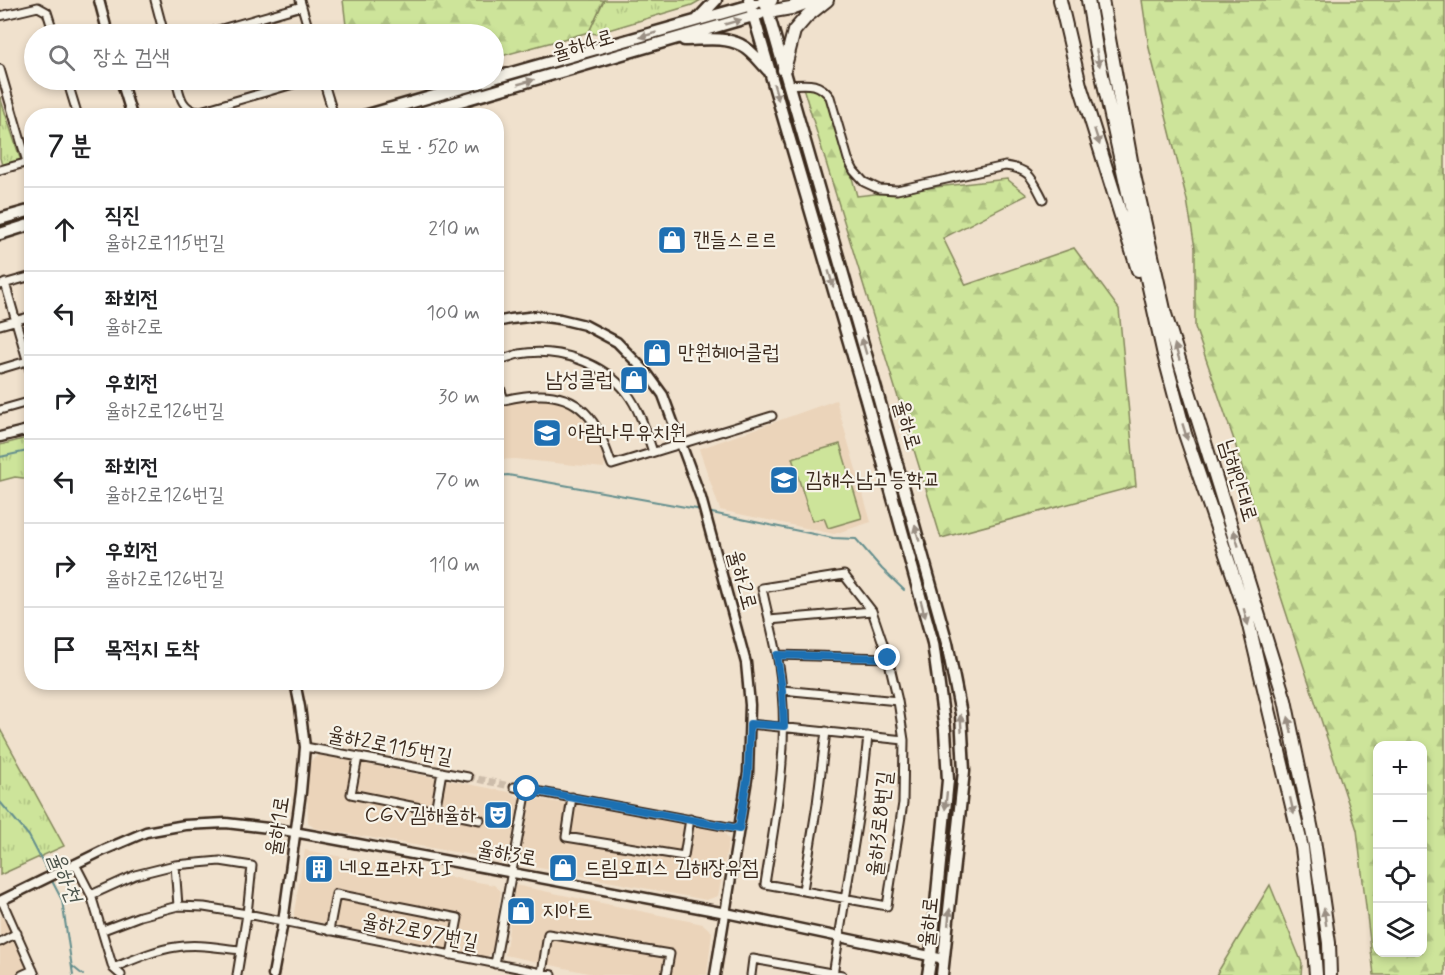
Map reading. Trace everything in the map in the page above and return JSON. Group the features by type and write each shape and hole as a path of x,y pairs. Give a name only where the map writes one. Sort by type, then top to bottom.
{"highway":[{"path":"767,3 791,8 813,0"},
{"path":"784,70 794,31 807,16 827,0"},
{"path":"1060,0 1080,85 1164,355"},
{"name":"남해안대로","path":"1088,0 1096,48 1164,355 1185,434 1246,614 1302,848 1316,975"},
{"name":"남해안대로","path":"1102,0 1132,166 1165,314 1285,699 1314,840 1329,943 1330,975"}],"main road":[{"path":"697,20 716,0"},
{"name":"율하4로","path":"504,76 697,20 767,3"},
{"name":"율하로","path":"767,3 784,70 941,620 961,714 964,771 942,975"},
{"name":"율하4로","path":"504,88 666,41 751,7"},
{"name":"율하로","path":"751,7 866,400 933,643 945,730 948,780 928,975"},
{"path":"666,41 710,39 729,41 742,45 770,72"},
{"name":"율하4로","path":"392,108 454,90"},
{"name":"율하4로","path":"436,108 498,90"},
{"path":"0,219 24,212"},
{"path":"0,234 24,227"}],"street":[{"path":"99,0 105,24"},
{"path":"155,0 161,24"},
{"path":"235,24 301,3 307,24"},
{"path":"0,16 38,7 47,12 51,24"},
{"path":"0,69 2,84 24,147"},
{"path":"789,85 813,84 824,89 831,97 848,159 854,171 864,182 879,189 897,190 1005,166 1017,167 1030,174 1043,199"},
{"path":"70,90 76,108"},
{"path":"125,90 130,108"},
{"path":"179,90 182,102 188,108"},
{"path":"211,108 273,90"},
{"path":"326,90 332,108"},
{"path":"0,170 24,163"},
{"path":"24,278 3,284 24,350"},
{"name":"율하2로","path":"504,320 537,316 560,320 585,326 616,342 647,373 663,395 701,498 746,663 750,724 748,773 715,975"},
{"path":"0,325 24,318"},
{"path":"504,359 520,354 542,353 568,356 593,365 610,376 627,393 639,413 653,452"},
{"path":"0,369 24,362"},
{"path":"504,400 528,395 550,395 572,402 592,421 612,465 772,416"},
{"path":"0,410 24,403"},
{"path":"0,437 24,431"},
{"path":"750,724 904,740 888,658 873,611 844,575 762,588 777,655 784,726"},
{"path":"769,620 873,611"},
{"path":"777,655 888,658"},
{"name":"율하1로","path":"273,975 302,792 305,747 297,690"},
{"path":"782,690 898,701"},
{"name":"율하3로8번길","path":"784,726 780,792 765,884 887,906 903,803 904,740"},
{"path":"803,891 826,731"},
{"name":"율하3로8번길","path":"833,974 861,800 868,736"},
{"name":"율하2로115번길","path":"305,747 468,777"},
{"path":"358,757 351,794 480,820"},
{"path":"435,811 442,772"},
{"path":"514,787 739,829"},
{"path":"495,964 527,789"},
{"path":"572,797 566,837 684,856 690,819"},
{"name":"율하3로","path":"1,901 146,832 185,825 226,823 296,832 726,913 944,959"},
{"path":"91,895 135,876 175,866 220,861 252,866 237,975"},
{"path":"71,866 91,895 113,968 121,975"},
{"path":"175,866 178,906"},
{"path":"329,931 336,894 458,918 451,955"},
{"path":"1,901 34,972 22,975"},
{"name":"율하2로97번길","path":"103,930 140,916 178,906 204,907 552,975"},
{"path":"0,942 17,933"},
{"path":"542,973 548,934 670,954 666,975"},
{"path":"113,968 175,946 197,945 241,951"},
{"path":"750,975 753,959 842,975"},
{"path":"791,975 792,966"}],"shaded area":[{"path":"529,398 558,400 573,409 582,417 599,444 605,463 604,468 504,460 504,404"},
{"name":"김해수남고등학교","path":"836,400 871,522 834,534 720,510 699,449"},
{"path":"319,755 509,792 520,798 508,861 314,828 308,822 307,791 309,763"},
{"path":"532,798 724,832 729,840 718,896 706,900 519,864 529,801"},
{"path":"305,850 494,885 501,891 493,952 486,957 294,918"},
{"path":"515,885 703,924 712,932 707,975 597,975 505,955"},
{"path":"0,916 8,926 32,975 0,975"}],"green space":[{"path":"343,0 604,0 589,32 504,55 504,24 346,24"},
{"path":"604,0 701,0 692,5 595,34 589,32"},
{"path":"1142,0 1445,0 1445,975 1374,975 1357,830 1268,557 1234,440 1195,327 1195,248 1187,200 1149,48"},
{"path":"802,84 813,84 830,97 857,196 1007,179 1027,195 943,238 966,285 1074,248 1119,309 1136,486 941,538"},
{"path":"0,97 22,164 3,169 0,158"},
{"path":"24,439 24,478 15,477 0,481 0,445"},
{"path":"840,444 862,518 828,528 824,518 812,521 792,458"},
{"path":"0,729 64,846 0,875"},
{"path":"1270,885 1302,963 1301,975 1216,975"}],"waterway":[{"path":"0,457 24,452"},
{"path":"504,475 702,510"},
{"path":"707,512 833,538 856,539 904,590"},
{"name":"율하천","path":"0,802 29,836 49,874"},
{"name":"율하천","path":"51,879 62,900 73,975"},
{"path":"72,966 83,975"}],"tunnel":[{"path":"468,777 514,787"}],"place":[{"name":"캔들스르르","path":"672,240"},
{"name":"만원헤어클럽","path":"657,353"},
{"name":"남성클럽","path":"634,380"},
{"name":"아람나무유치원","path":"547,433"},
{"name":"김해수남고등학교","path":"784,480"},
{"name":"CGV김해율하","path":"498,815"},
{"name":"드림오피스 김해장유점","path":"563,868"},
{"name":"네오프라자 II","path":"319,869"},
{"name":"지아트","path":"521,911"}],"route":[{"path":"527,789 739,829 748,773 750,724 784,726 777,655 888,658"}]}
